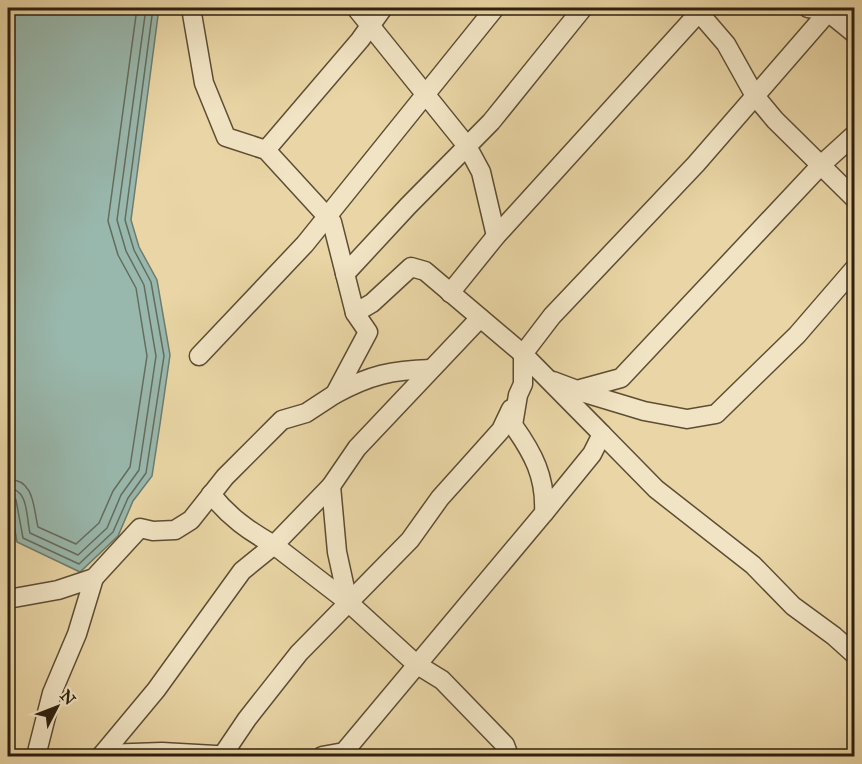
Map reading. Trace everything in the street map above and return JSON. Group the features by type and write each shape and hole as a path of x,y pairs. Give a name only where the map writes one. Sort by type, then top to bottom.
{"street":[{"path":"191,8 204,83 226,137 266,150 332,222 355,313 368,333 335,394"},
{"path":"356,8 372,24 467,146 481,172 496,236"},
{"path":"266,150 383,8"},
{"path":"199,356 327,218 495,8"},
{"path":"345,274 491,122 583,8"},
{"path":"808,8 855,14"},
{"path":"450,293 496,236 699,9 726,44 755,96 775,120 855,198"},
{"path":"828,12 855,33"},
{"path":"102,755 162,752 226,756 268,691 299,653 410,540 440,498 501,430 524,378 523,354 552,316 696,164 828,12"},
{"path":"577,390 621,378 821,165 855,135"},
{"path":"355,313 372,303 411,267 425,271 523,354 656,489 753,565 793,606 855,654"},
{"path":"549,379 644,411 687,418 716,414 797,336 855,269"},
{"path":"102,755 156,690 242,571 274,545 331,486 357,448 480,318"},
{"path":"36,756 51,693 77,634 94,578 140,528 153,531 175,530 191,520 211,494 282,420 306,413 364,378 409,370 432,369"},
{"path":"518,395 513,425 534,455 545,499 544,513"},
{"path":"322,756 345,752 592,454 602,434"},
{"path":"331,486 337,552 348,602"},
{"path":"211,494 225,512 249,531 274,545 348,602 416,664 442,680 505,745 510,756"},
{"path":"8,599 58,590 94,578"}],"water":[{"path":"8,8 159,8 131,220 139,247 157,280 170,355 152,476 133,501 118,536 80,572 17,542 8,488"}]}
